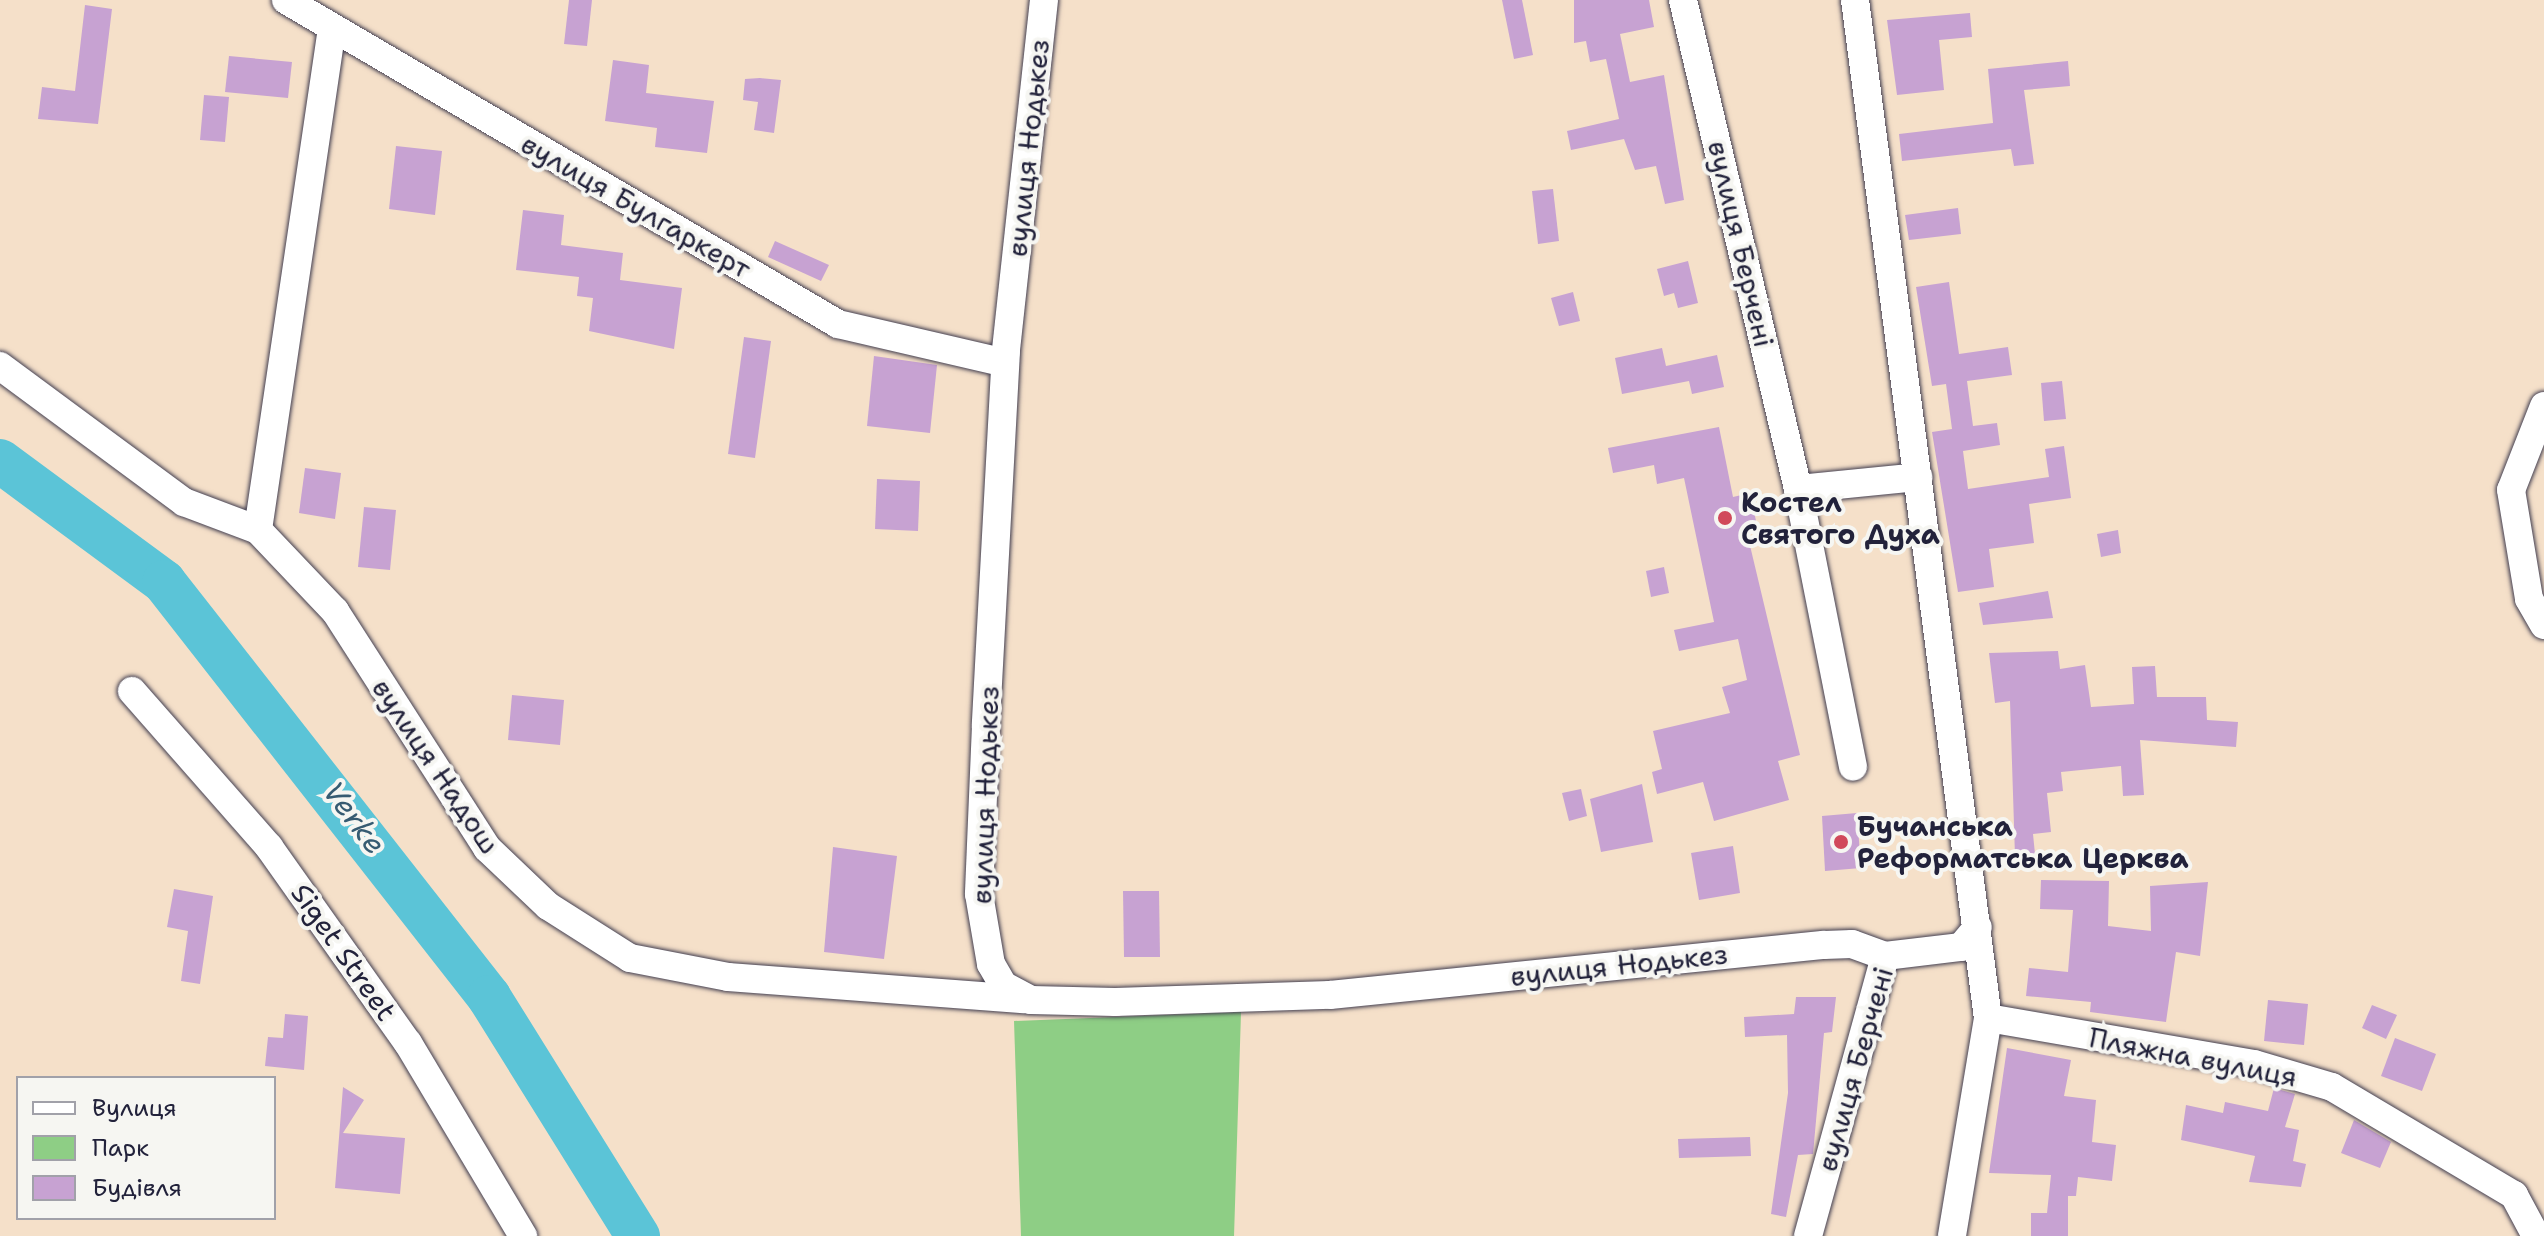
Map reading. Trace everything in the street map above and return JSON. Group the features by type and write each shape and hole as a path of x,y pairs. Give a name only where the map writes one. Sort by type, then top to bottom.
{"street":[{"name":"вулиця Булгаркерт","path":"286,0 838,324 1005,363"},
{"name":"вулиця Нодькез","path":"1044,0 1005,363 979,894 991,964 1003,985 1031,1000 1330,995 1824,945 1852,944 1885,956"},
{"name":"вулиця Берчені","path":"1683,0 1798,489 1853,767"},
{"path":"1855,0 1988,1018 1952,1236"},
{"path":"258,530 332,28"},
{"name":"вулиця Надош","path":"0,366 184,502 258,530 335,611 487,848 548,906 630,958 728,977 1031,1000"},
{"path":"2544,406 2511,490 2529,599 2544,625"},
{"path":"1798,489 1918,477"},
{"name":"Siget Street","path":"132,691 269,847 408,1043 523,1236"},
{"name":"вулиця Берчені","path":"1808,1236 1885,956 1961,947 1978,927"},
{"name":"Пляжна вулиця","path":"1988,1018 2254,1064 2332,1087 2514,1195 2536,1236"}],"green space":[{"path":"1241,1012 1234,1236 1021,1236 1014,1021"}],"building":[{"path":"569,0 592,0 587,46 564,44"},
{"path":"1502,0 1522,0 1533,55 1514,59"},
{"path":"1574,0 1649,0 1654,27 1620,34 1630,82 1664,75 1684,200 1665,204 1656,166 1635,170 1624,139 1571,150 1567,131 1619,119 1606,59 1590,62 1586,41 1574,43"},
{"path":"85,5 112,9 98,124 38,119 42,87 75,91"},
{"path":"1970,13 1972,37 1939,40 1944,90 1897,95 1887,20"},
{"path":"229,56 292,62 288,98 225,92"},
{"path":"613,60 649,65 646,93 714,101 707,153 655,147 657,128 605,121"},
{"path":"2068,61 2070,86 2024,90 2034,164 2014,166 2011,149 1902,161 1899,134 1993,123 1988,69"},
{"path":"745,79 781,80 774,133 754,130 758,102 743,100"},
{"path":"204,95 229,97 225,142 200,140"},
{"path":"396,146 442,151 435,215 389,209"},
{"path":"1553,189 1559,241 1538,244 1532,191"},
{"path":"1958,208 1961,234 1909,240 1905,215"},
{"path":"523,210 564,215 561,245 623,253 620,280 682,288 674,349 589,331 593,298 577,296 579,277 516,270"},
{"path":"775,241 829,265 821,281 768,257"},
{"path":"1688,261 1698,303 1678,308 1674,293 1664,296 1657,269"},
{"path":"1949,282 1959,354 2008,347 2012,375 1967,381 1973,426 1997,423 2000,445 1963,451 1968,489 2049,477 2045,449 2064,446 2071,498 2029,504 2034,543 1989,549 1994,587 1958,592 1932,432 1952,429 1946,384 1932,386 1916,287"},
{"path":"1573,292 1580,321 1559,326 1551,298"},
{"path":"744,337 771,341 755,458 728,454"},
{"path":"1662,348 1666,366 1717,355 1724,387 1692,394 1689,381 1622,394 1615,358"},
{"path":"874,356 937,365 930,433 867,426"},
{"path":"2062,381 2066,419 2044,421 2041,383"},
{"path":"1719,427 1733,497 1750,493 1758,530 1747,533 1800,755 1778,761 1789,800 1714,821 1703,782 1657,794 1652,772 1662,769 1653,731 1730,713 1722,687 1747,680 1738,639 1679,651 1674,630 1714,622 1684,478 1657,484 1654,465 1613,473 1608,448"},
{"path":"305,468 341,473 335,519 299,513"},
{"path":"877,479 920,481 918,531 875,529"},
{"path":"364,507 396,510 390,570 358,567"},
{"path":"2118,530 2121,553 2101,557 2097,534"},
{"path":"1664,567 1669,593 1651,597 1646,571"},
{"path":"2048,591 2053,618 1983,625 1979,603"},
{"path":"2058,651 2060,669 2085,665 2091,707 2134,704 2132,667 2155,666 2157,697 2206,697 2207,720 2238,722 2236,747 2140,740 2144,795 2123,796 2121,766 2061,772 2063,791 2047,793 2051,832 2033,834 2035,854 2015,856 2010,701 1995,703 1989,653"},
{"path":"512,695 564,700 560,745 508,740"},
{"path":"1642,784 1653,842 1601,852 1590,799"},
{"path":"1581,789 1587,816 1569,821 1562,793"},
{"name":"Бучанська Реформатська Церква","path":"1857,813 1861,868 1825,871 1822,816"},
{"path":"1733,846 1740,893 1699,900 1691,853"},
{"path":"833,847 897,856 884,959 824,952"},
{"path":"2041,880 2109,881 2108,926 2151,931 2150,886 2208,882 2200,956 2176,952 2166,1022 2090,1012 2091,1002 2026,996 2029,968 2068,972 2073,910 2040,909"},
{"path":"174,889 213,896 200,984 181,981 188,931 167,927"},
{"path":"1123,891 1159,891 1160,957 1124,957"},
{"path":"1796,997 1836,997 1832,1032 1824,1033 1813,1154 1798,1155 1786,1217 1771,1214 1788,1093 1787,1035 1745,1037 1744,1017 1794,1014"},
{"path":"2268,1000 2308,1004 2304,1045 2264,1041"},
{"path":"2372,1005 2397,1015 2386,1039 2362,1028"},
{"path":"285,1014 308,1016 304,1070 265,1066 268,1037 283,1038"},
{"path":"2395,1038 2436,1054 2422,1091 2381,1076"},
{"path":"2007,1048 2071,1060 2064,1096 2096,1100 2092,1142 2116,1145 2112,1181 2078,1177 2076,1196 2068,1196 2068,1236 2031,1236 2031,1213 2047,1213 2051,1175 1989,1173"},
{"path":"343,1087 364,1100 343,1133 405,1138 400,1194 335,1188"},
{"path":"2274,1088 2295,1094 2285,1127 2299,1130 2293,1161 2306,1164 2301,1187 2249,1182 2255,1156 2181,1140 2186,1105 2223,1113 2225,1102 2268,1111"},
{"path":"2354,1120 2391,1142 2380,1168 2341,1153"},
{"path":"1750,1137 1751,1156 1679,1158 1678,1139"}],"waterway":[{"name":"Verke","path":"0,461 164,582 489,997 638,1236"}],"place":[{"name":"Костел Святого Духа","path":"1725,518"},
{"name":"Бучанська Реформатська Церква","path":"1841,842"}]}
